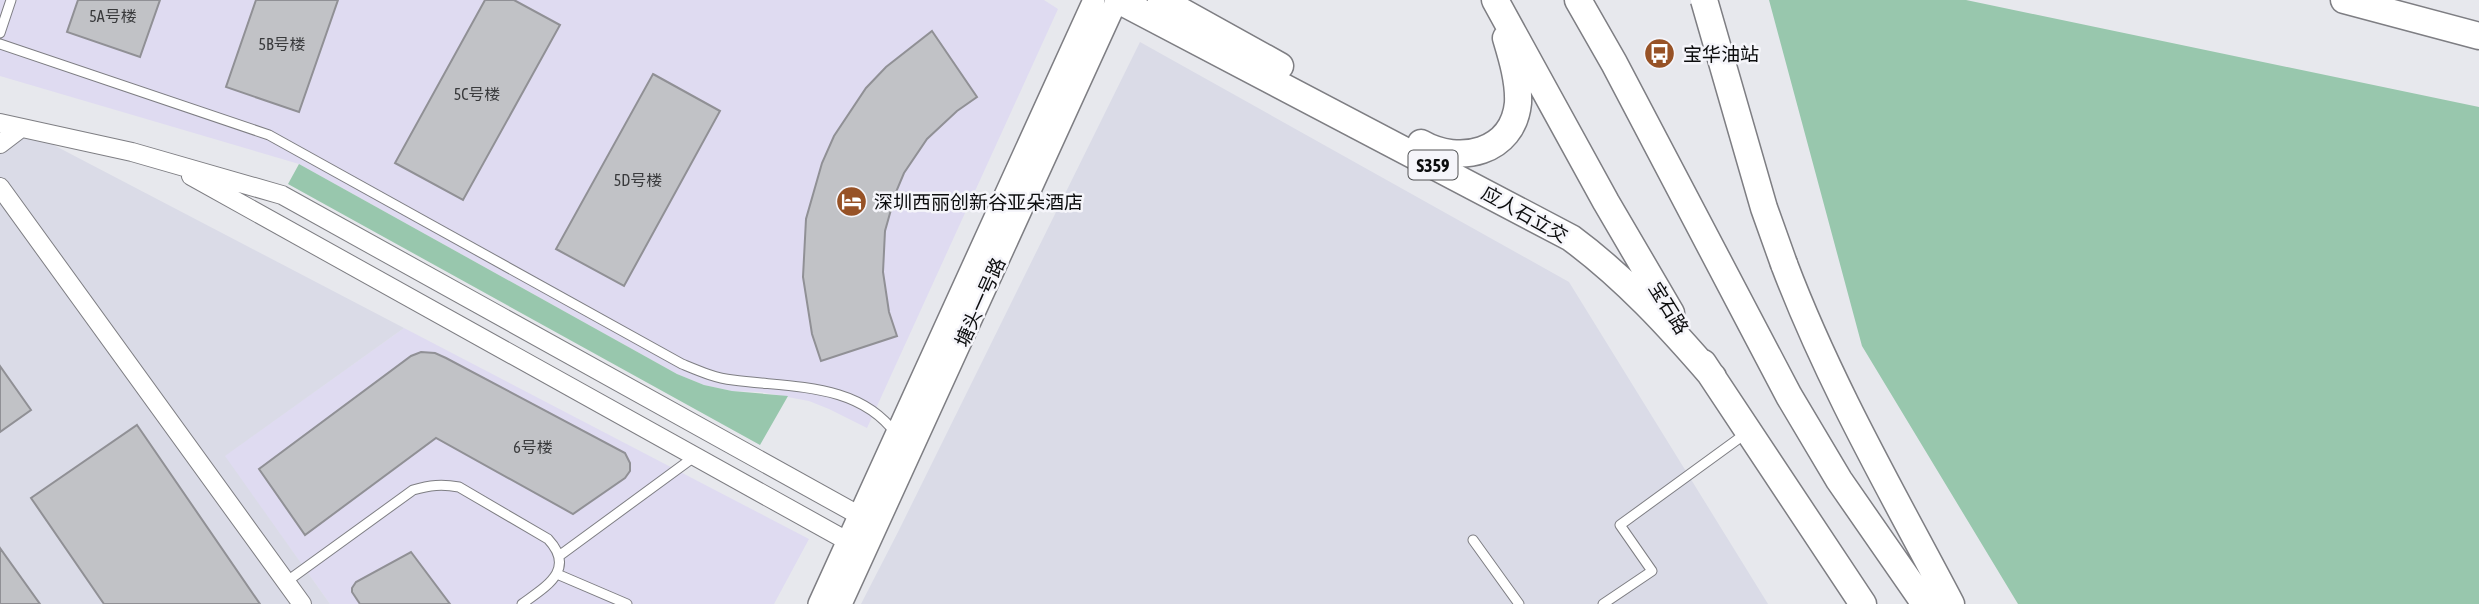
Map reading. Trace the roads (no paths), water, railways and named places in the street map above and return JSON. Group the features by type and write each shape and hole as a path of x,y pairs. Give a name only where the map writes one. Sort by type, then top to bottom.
{"main road":[{"name":"应人石立交","path":"1117,0 1571,238 1637,293 1713,377"},
{"path":"1161,0 1427,147 1452,155 1465,155 1493,144 1505,133 1514,120 1518,105 1514,67 1494,0"},
{"name":"宝石路","path":"1494,0 1632,247 1713,377 1864,604"},
{"path":"1578,0 1795,406 1839,480 1925,604"},
{"path":"1704,0 1764,208 1801,309 1840,394 1951,604"},
{"path":"2324,0 2357,3 2479,36"}],"street":[{"name":"塘头一号路","path":"869,520 897,436 1094,0"},
{"name":"塘头一号路","path":"819,604 856,547 1117,0"},
{"path":"0,123 97,144 282,195 869,520"},
{"path":"0,144 21,128"},
{"path":"167,163 856,547"},
{"path":"0,187 302,604"},
{"name":"塘头一号路","path":"841,604 856,547"}],"lane":[{"path":"0,33 11,0"},
{"path":"0,44 269,135 682,364 707,375 795,386 845,396 875,411 897,436"},
{"path":"1603,604 1652,571 1620,525 1750,431"},
{"path":"559,556 694,457"},
{"path":"286,582 413,490 443,484 459,487 548,540 555,547 559,556 557,575 552,582 522,604"},
{"path":"1473,540 1519,604"},
{"path":"557,575 627,604"}],"place":[{"name":"宝华油站","path":"1660,54"},
{"name":"深圳西丽创新谷亚朵酒店","path":"851,202"}]}
